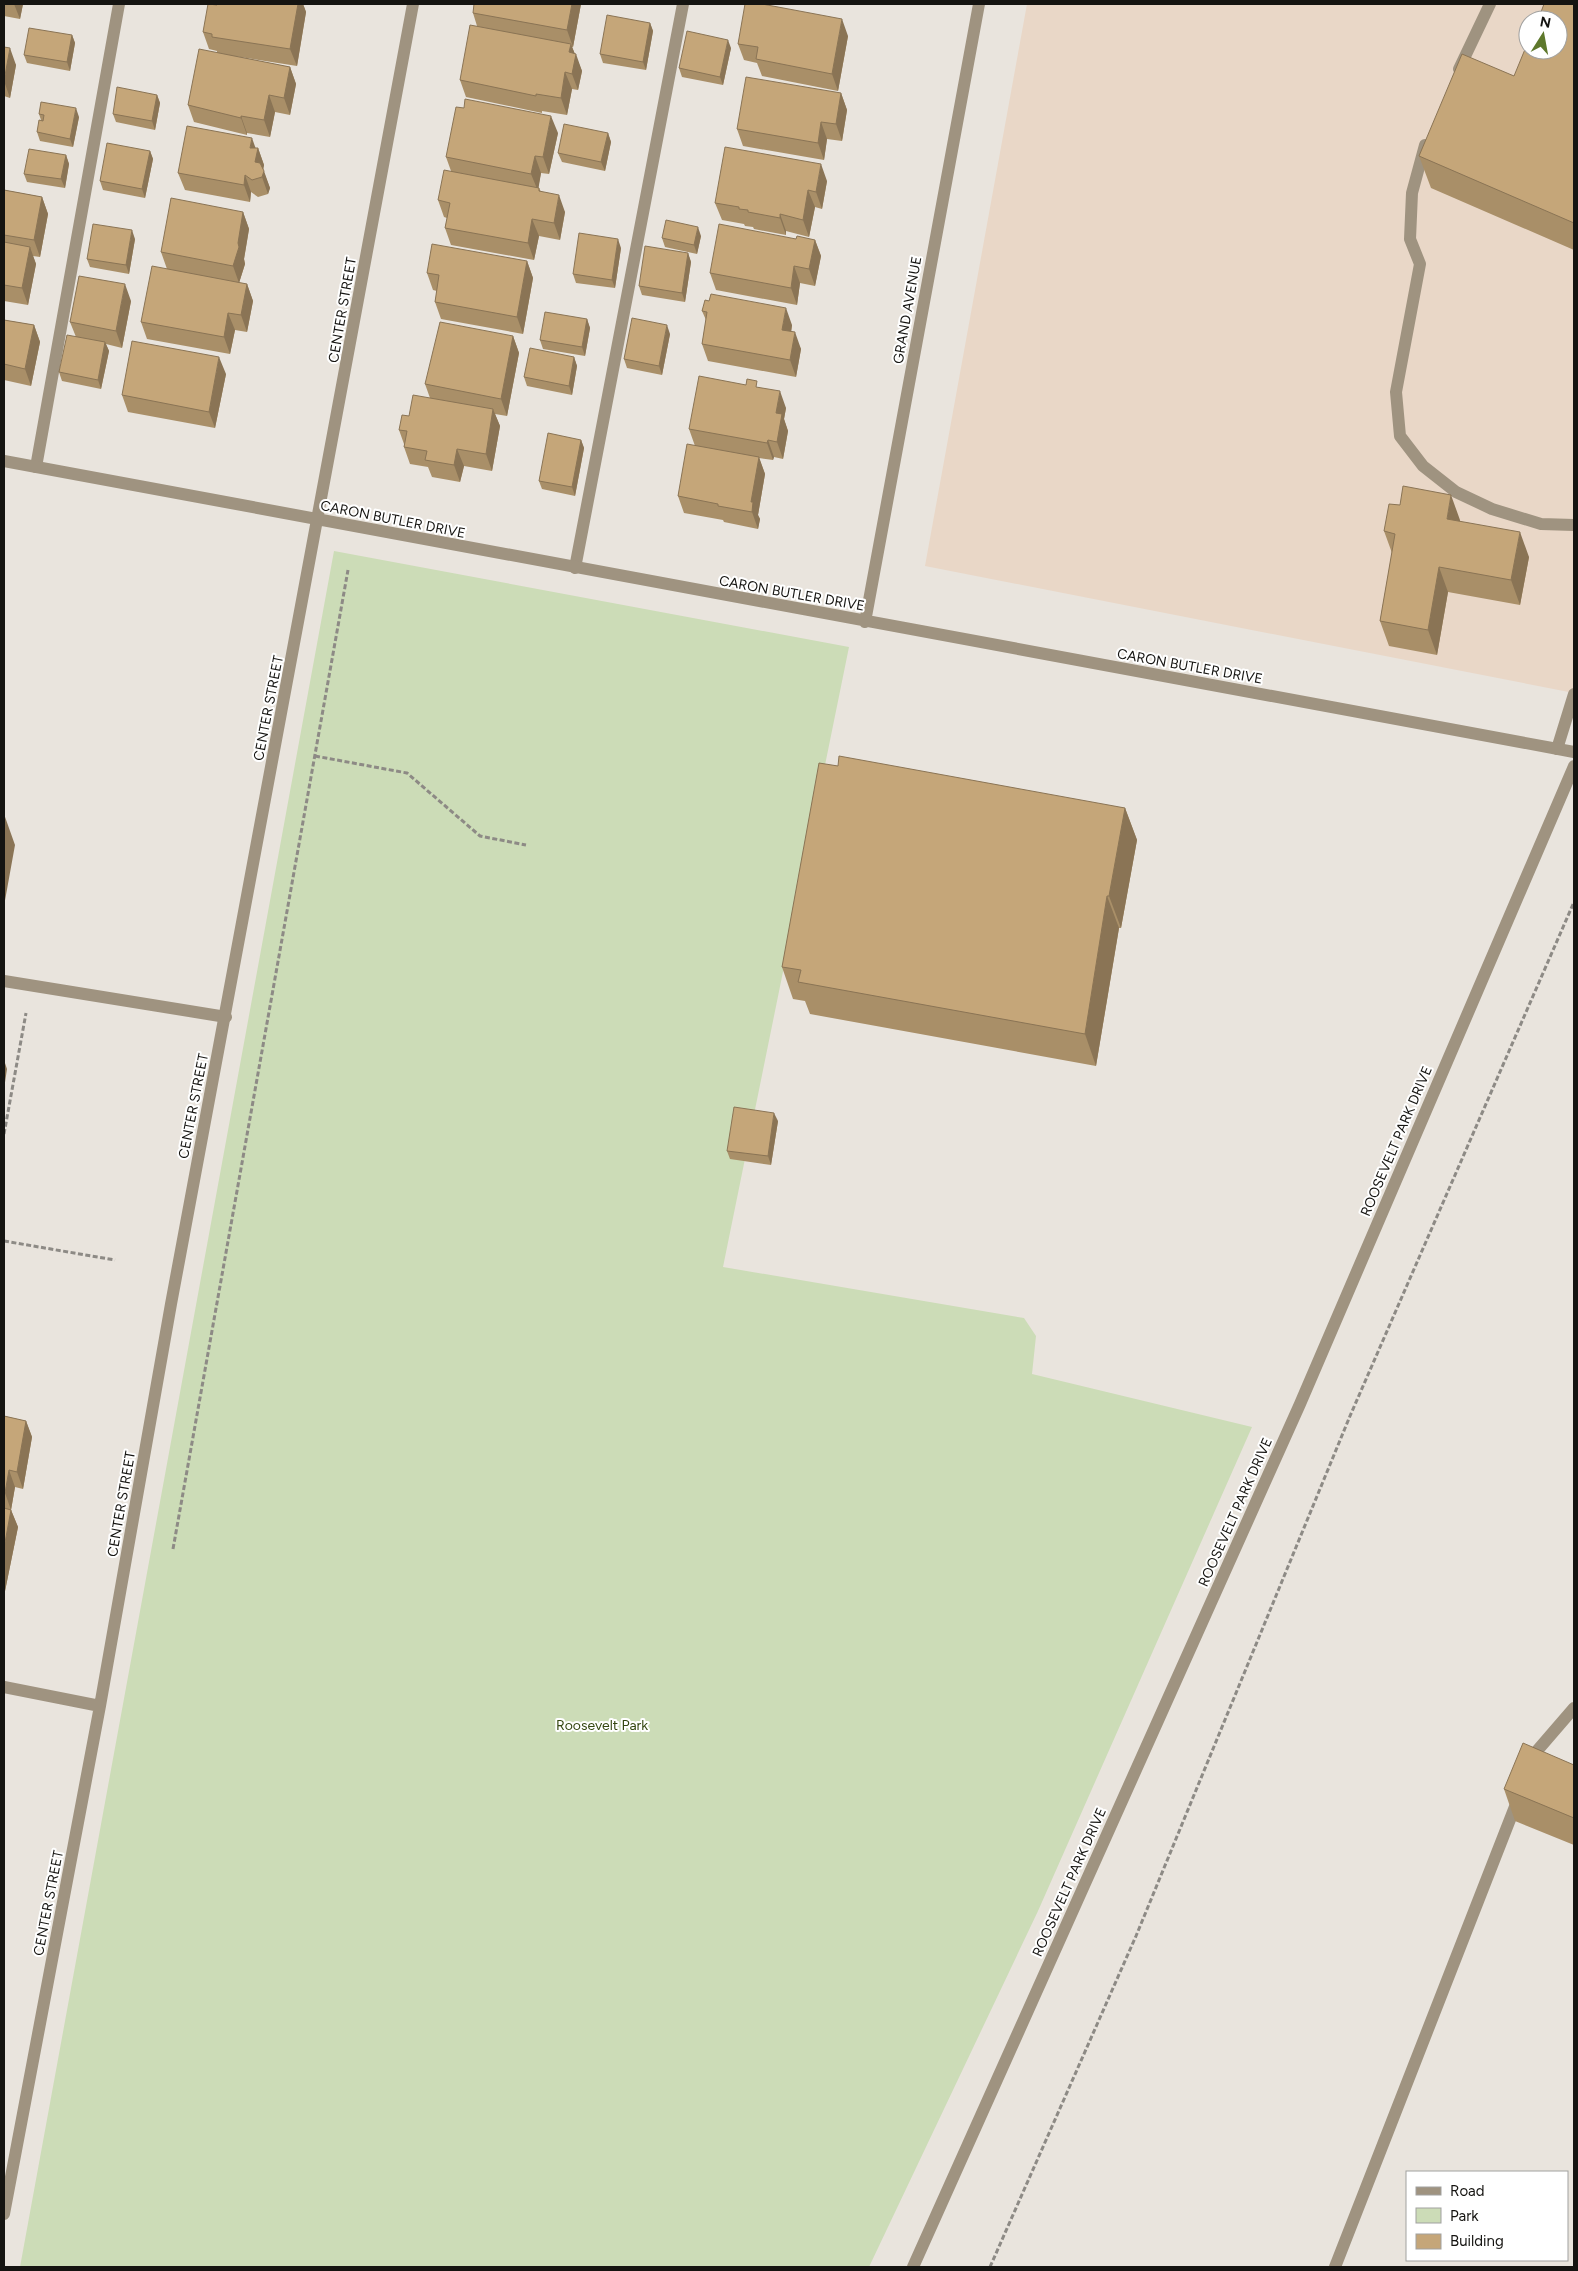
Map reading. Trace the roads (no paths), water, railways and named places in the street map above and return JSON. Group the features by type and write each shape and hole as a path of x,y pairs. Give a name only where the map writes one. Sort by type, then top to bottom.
{"street":[{"path":"36,467 119,4"},
{"name":"CENTER STREET","path":"4,2214 100,1706 171,1304 226,1017 413,4"},
{"path":"575,568 683,4"},
{"name":"GRAND AVENUE","path":"865,622 979,4"},
{"path":"1454,81 1490,4"},
{"path":"1429,134 1412,193 1410,238 1420,264 1396,392 1400,436 1423,466 1456,492 1492,509 1541,524 1574,526"},
{"name":"CARON BUTLER DRIVE","path":"4,461 1574,752"},
{"path":"1557,749 1574,694"},
{"name":"ROOSEVELT PARK DRIVE","path":"913,2267 1300,1404 1574,766"},
{"path":"4,981 226,1017"},
{"path":"4,1687 100,1706"},
{"path":"1335,2267 1536,1752 1574,1708"}],"park label":[{"name":"Roosevelt Park","path":"602,1725"}]}
